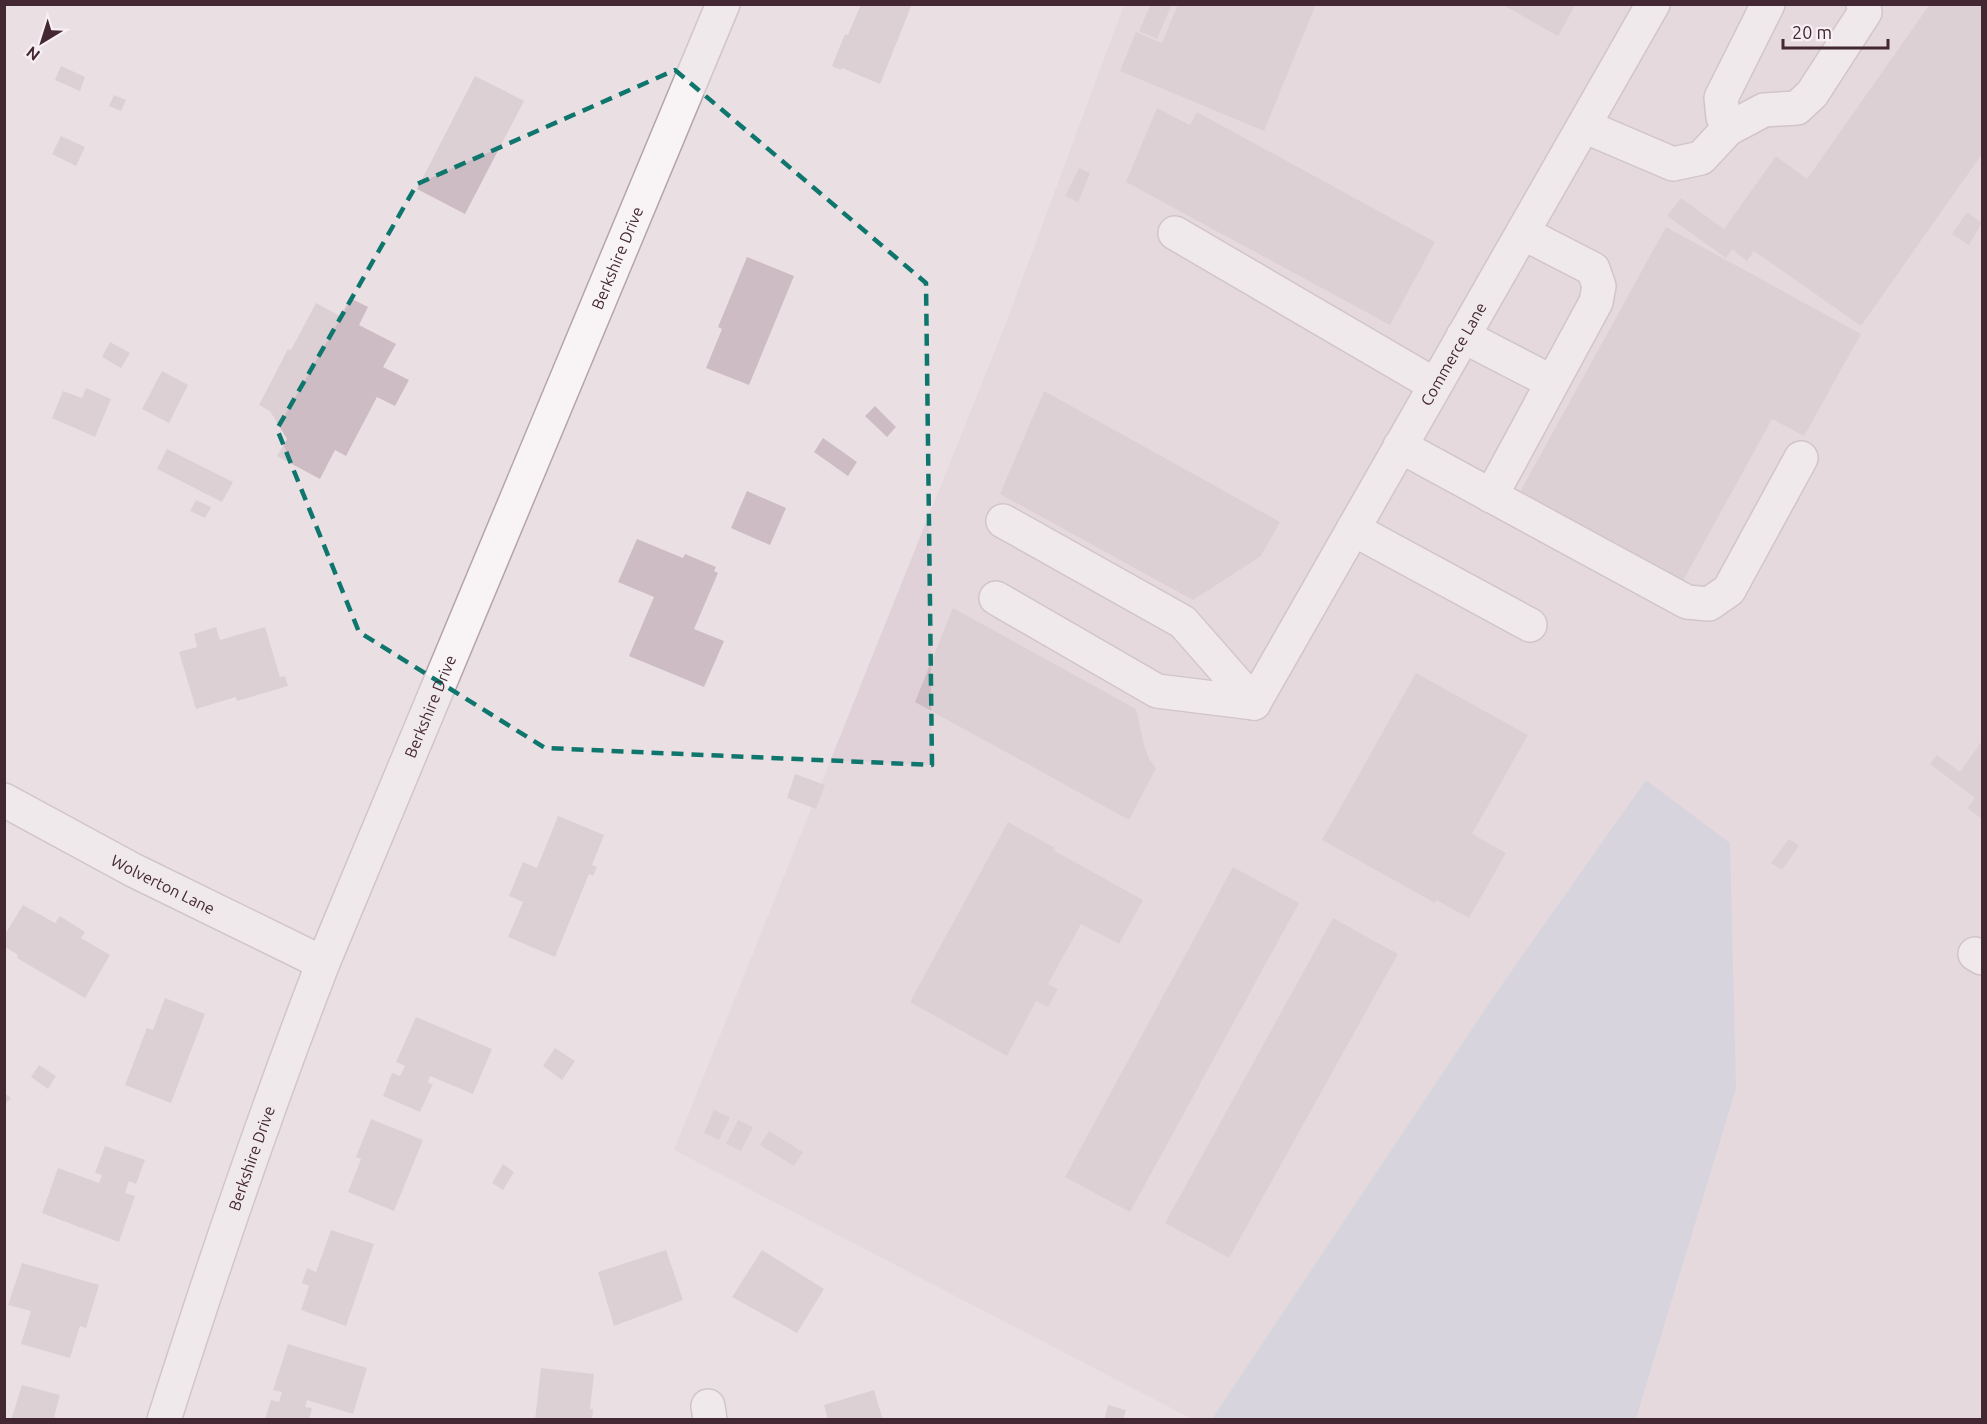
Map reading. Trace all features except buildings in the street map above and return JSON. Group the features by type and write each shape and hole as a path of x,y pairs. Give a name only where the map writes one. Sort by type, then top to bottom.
{"street":[{"name":"Berkshire Drive","path":"164,1419 231,1218 290,1049 323,963 723,4"},
{"name":"Commerce Lane","path":"1254,703 1653,4"},
{"path":"1728,129 1723,117 1721,98 1768,4"},
{"path":"1584,126 1673,164 1701,158 1728,129 1764,110 1797,108 1812,94 1865,12 1863,4"},
{"path":"1175,233 1435,385"},
{"path":"1491,495 1596,302 1599,286 1593,269 1522,233"},
{"path":"1463,336 1552,382"},
{"path":"1400,446 1687,602 1709,604 1729,590 1801,458"},
{"path":"1003,521 1183,622 1254,703"},
{"path":"1353,529 1530,625"},
{"path":"996,598 1157,691 1254,703"},
{"name":"Wolverton Lane","path":"4,800 134,870 323,963"}],"highlighted area":[{"path":"675,70 926,283 932,765 545,748 359,632 277,429 417,184"}],"shaded area":[{"path":"1124,5 1982,5 1982,1419 1636,1419 1736,1089 1646,781 1498,990 1212,1419 1192,1419 674,1150 1004,328"},
{"path":"1646,780 1730,843 1736,1089 1636,1419 1212,1419 1498,990"}]}
